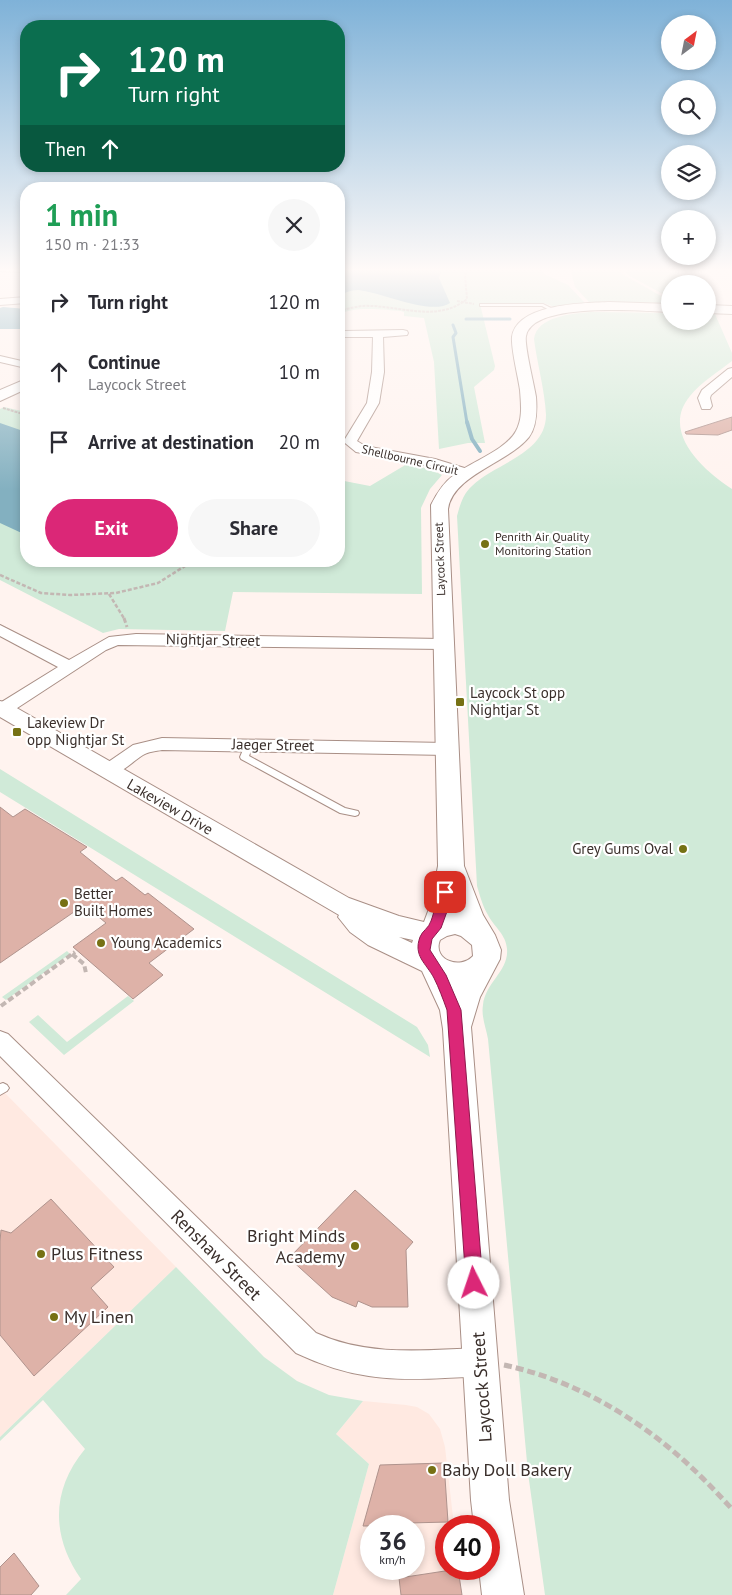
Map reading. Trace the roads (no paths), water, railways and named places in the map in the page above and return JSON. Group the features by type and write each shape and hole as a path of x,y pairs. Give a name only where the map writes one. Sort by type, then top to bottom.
{"street":[{"name":"Shellbourne Circuit","path":"345,444 351,439 373,403 376,390 378,342"},
{"name":"Laycock Street","path":"432,931 443,906 451,866 440,504 446,493 466,473 502,453 516,442 525,430 529,412 520,342"},
{"path":"0,359 20,364"},
{"path":"0,369 20,374"},
{"path":"706,406 704,398 706,393 732,371"},
{"path":"0,396 20,386"},
{"path":"0,404 20,395"},
{"name":"Shellbourne Circuit","path":"345,444 360,449 435,463 466,473"},
{"path":"0,630 69,666"},
{"name":"Nightjar Street","path":"1,709 100,646 115,640 443,644"},
{"name":"Lakeview Drive","path":"1,709 340,905 396,926 432,931"},
{"name":"Jaeger Street","path":"107,771 131,753 149,745 446,749"},
{"name":"Laycock Street","path":"451,866 483,949 457,1029"},
{"name":"Lakeview Drive","path":"340,905 360,926 399,949 433,965"},
{"path":"450,924 461,924 471,927 483,949 474,971 459,974 444,972 433,965 425,955 424,946 432,931 450,924"},
{"name":"Laycock Street","path":"433,965 452,1003 457,1029 490,1500 503,1595"},
{"name":"Renshaw Street","path":"0,1041 282,1322 306,1343 322,1352 357,1363 480,1362"}],"lane":[{"path":"249,745 244,756 344,811 354,813"}],"water":[{"path":"0,423 20,430 20,532 0,523"}],"waterway":[{"path":"454,342 467,423"},
{"path":"467,422 472,439 480,451"}],"place":[{"name":"Penrith Air Quality Monitoring Station","path":"485,544"},
{"name":"Laycock St opp Nightjar St","path":"460,702"},
{"name":"Lakeview Dr opp Nightjar St","path":"17,732"},
{"name":"Grey Gums Oval","path":"683,849"},
{"name":"Better Built Homes","path":"64,903"},
{"name":"Young Academics","path":"101,943"},
{"name":"Bright Minds Academy","path":"355,1246"},
{"name":"Plus Fitness","path":"41,1254"},
{"name":"My Linen","path":"54,1317"},
{"name":"Baby Doll Bakery","path":"432,1470"}]}
